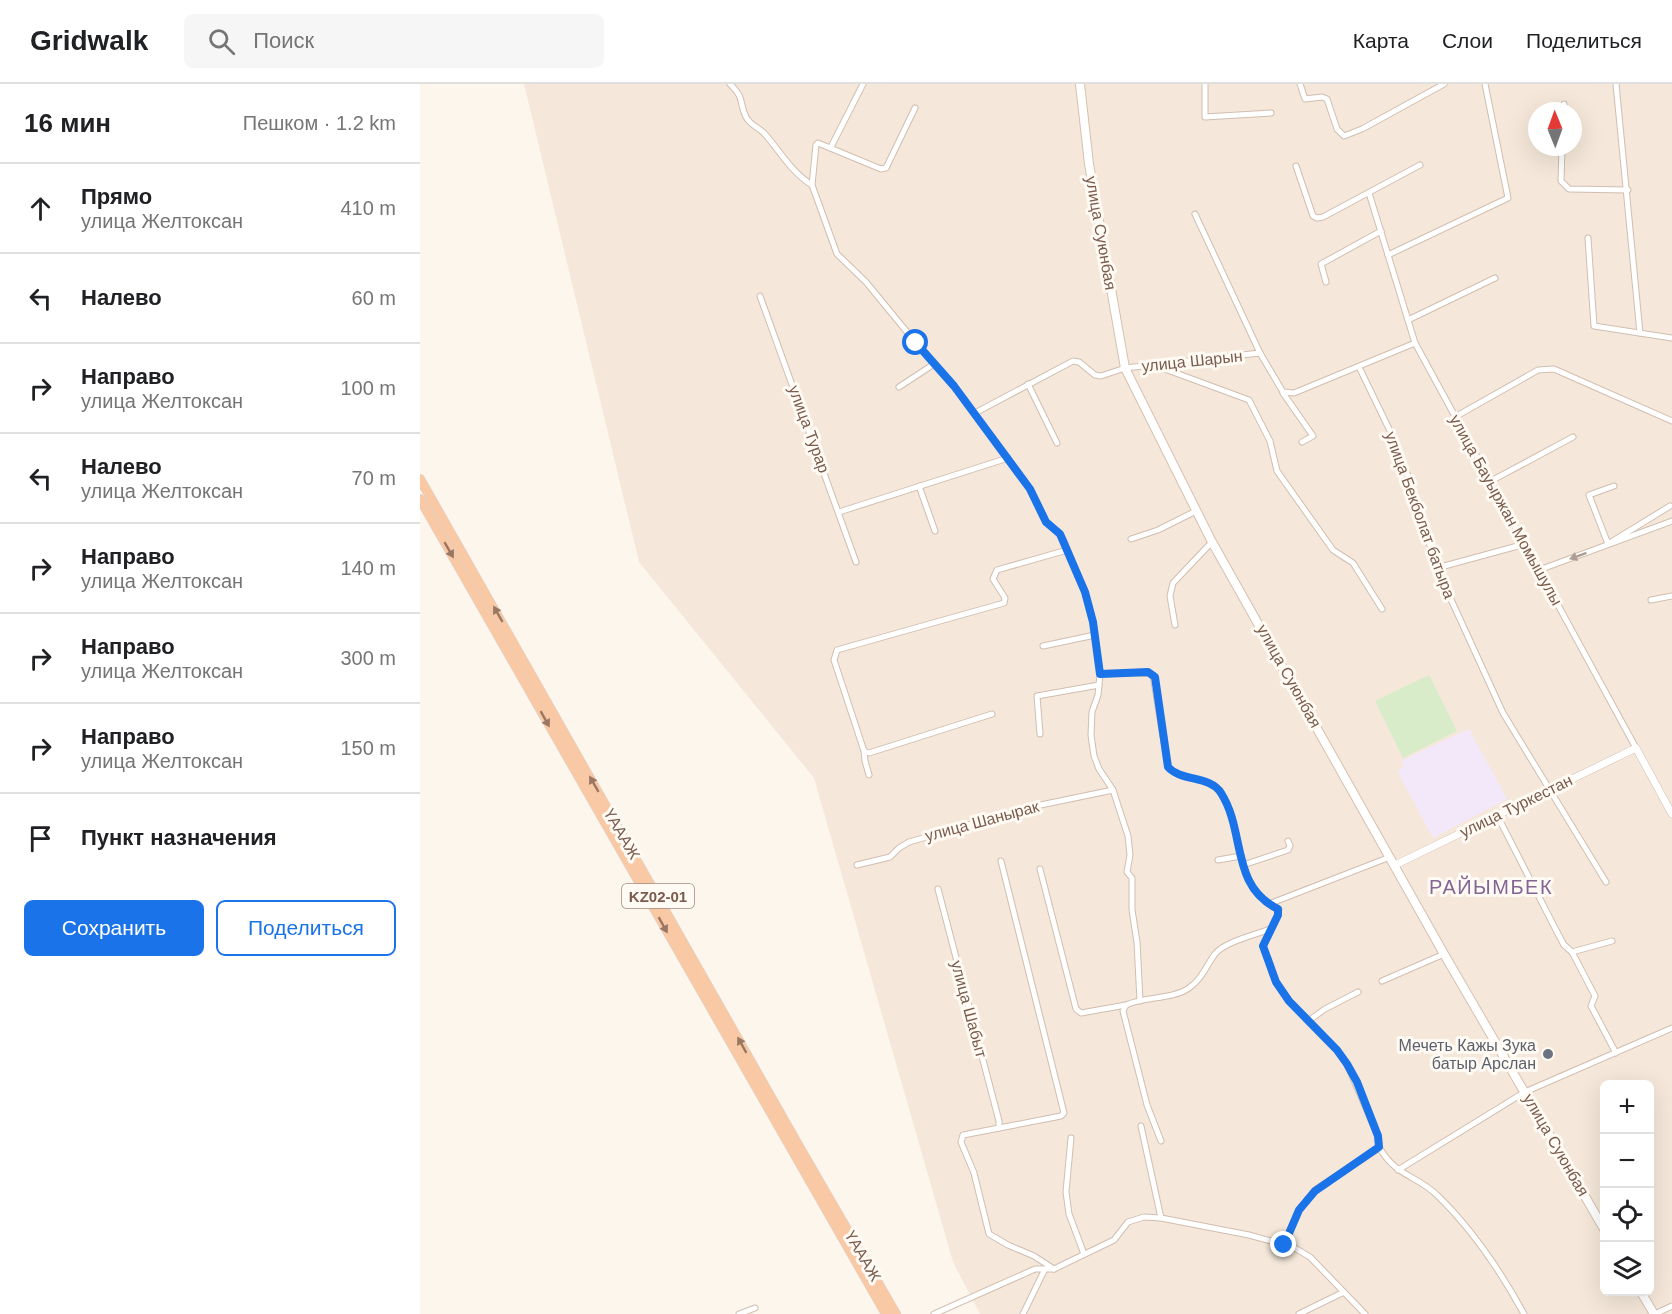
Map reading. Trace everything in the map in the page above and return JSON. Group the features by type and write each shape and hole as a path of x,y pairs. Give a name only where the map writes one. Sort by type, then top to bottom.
{"highway":[{"name":"ҮАААЖ","path":"420,479 896,1314"},
{"name":"ҮАААЖ","path":"420,499 886,1314"}],"main road":[{"name":"улица Суюнбая","path":"1080,84 1089,164 1125,368 1212,542 1444,954 1600,1220"},
{"path":"1644,1296 1655,1314"}],"street":[{"path":"730,84 740,94 746,117 750,122 763,133 803,180 812,185"},
{"path":"831,147 862,84"},
{"path":"1205,84 1205,117 1271,113"},
{"path":"1300,84 1305,99 1322,97 1327,99 1337,129 1344,136 1371,124 1444,84"},
{"path":"1388,255 1508,198 1485,84"},
{"path":"1616,84 1640,333"},
{"path":"915,108 884,169 821,143 816,145 812,185 837,254 867,282 975,413 1030,489 1046,522 1060,534 1085,592 1095,635 1100,674 1092,712 1091,735 1094,756 1099,769 1113,790 1128,836 1130,855 1127,872 1132,878 1132,910 1137,942 1140,1001"},
{"path":"1562,156 1561,181 1569,189 1628,190"},
{"path":"1296,166 1313,216 1317,218 1323,217 1420,165"},
{"name":"улица Бауыржан Момышулы","path":"1369,193 1415,343 1672,814"},
{"path":"1195,214 1260,353 1313,436 1302,442"},
{"path":"1326,282 1321,264 1381,231"},
{"path":"1588,238 1594,326 1672,338"},
{"path":"1408,320 1495,278"},
{"name":"улица Турар","path":"760,296 856,562"},
{"path":"1283,392 1294,393 1415,343"},
{"name":"улица Шарын","path":"1028,384 1072,361 1079,362 1095,375 1101,376 1125,368 1260,353"},
{"path":"898,387 934,364"},
{"path":"1154,365 1249,400 1270,441 1278,471 1333,550 1353,563 1382,609"},
{"name":"улица Бекболат батыра","path":"1359,367 1393,437 1410,481 1437,568 1503,713 1606,882"},
{"path":"1455,417 1545,368 1554,369 1672,421"},
{"path":"975,413 1028,384 1057,443"},
{"path":"1491,481 1573,437"},
{"path":"839,512 1008,458"},
{"path":"919,486 935,531"},
{"path":"1608,544 1589,495 1614,486"},
{"path":"1608,544 1670,506"},
{"path":"1131,539 1158,530 1196,511"},
{"path":"1539,570 1672,521"},
{"path":"1175,625 1170,596 1173,583 1212,542"},
{"path":"1437,568 1525,544"},
{"path":"869,775 864,751 834,660 837,650 1004,603 1005,598 993,579 997,570 1067,550"},
{"path":"1651,600 1672,596"},
{"path":"1043,645 1095,635"},
{"path":"1100,674 1148,672 1153,675 1168,767 1175,772 1217,787 1236,828 1245,875 1252,888 1278,909 1279,912 1264,940 1263,950 1276,982 1289,1001 1337,1050 1347,1064 1357,1082 1378,1136 1379,1147 1393,1167 1426,1185 1463,1221 1500,1270 1524,1314"},
{"path":"1040,734 1037,696 1099,685"},
{"path":"864,751 869,753 992,714"},
{"name":"улица Туркестан","path":"1269,904 1393,861 1497,815 1636,748"},
{"name":"улица Шанырак","path":"857,865 890,857 909,842 1030,807 1113,790"},
{"path":"1497,815 1564,945 1572,952 1595,996 1590,1003 1591,1006 1616,1053"},
{"path":"1243,865 1288,850 1290,846 1288,841"},
{"path":"1218,860 1241,856"},
{"path":"1001,861 1064,1113 1061,1116 963,1135 961,1142 974,1173 989,1233 1054,1269"},
{"path":"1040,870 1076,1009 1081,1013 1177,994 1189,988 1202,976 1215,954 1223,947 1270,929"},
{"name":"улица Шабыт","path":"938,890 999,1128"},
{"path":"1572,952 1612,940"},
{"path":"1382,981 1444,954"},
{"path":"1308,1021 1325,1009 1358,992"},
{"path":"1126,1005 1123,1011 1147,1105 1161,1141"},
{"path":"1398,1170 1525,1092 1672,1028"},
{"path":"1141,1126 1161,1218"},
{"path":"1071,1138 1066,1192 1069,1214 1084,1254"},
{"path":"1284,1245 1299,1210 1315,1191 1379,1147"},
{"path":"934,1314 1035,1269 1054,1269 1114,1240 1128,1222 1144,1217 1161,1218 1249,1235 1302,1251 1365,1314"},
{"path":"1023,1314 1045,1269"},
{"path":"1299,1314 1344,1292"},
{"path":"1655,1314 1672,1306"},
{"path":"740,1314 755,1308"}],"shaded area":[{"path":"524,84 1672,84 1672,1314 980,1314 953,1262 814,778 639,562"},
{"path":"1469,729 1507,799 1433,838 1397,771 1404,767 1401,761"}],"green space":[{"path":"1429,675 1457,731 1403,758 1375,701"}],"place":[{"name":"Мечеть Кажы Зука батыр Арслан","path":"1548,1054"}],"district":[{"name":"РАЙЫМБЕК","path":"1491,887"}],"route":[{"path":"916,343 954,386 1030,489 1046,522 1060,534 1064,541 1085,592 1093,622 1100,674 1148,672 1155,677 1168,767 1175,772 1210,783 1222,794 1236,828 1245,875 1252,888 1279,912 1263,946 1276,982 1289,1001 1337,1050 1357,1082 1378,1136 1379,1147 1315,1191 1299,1210 1284,1245"}]}
